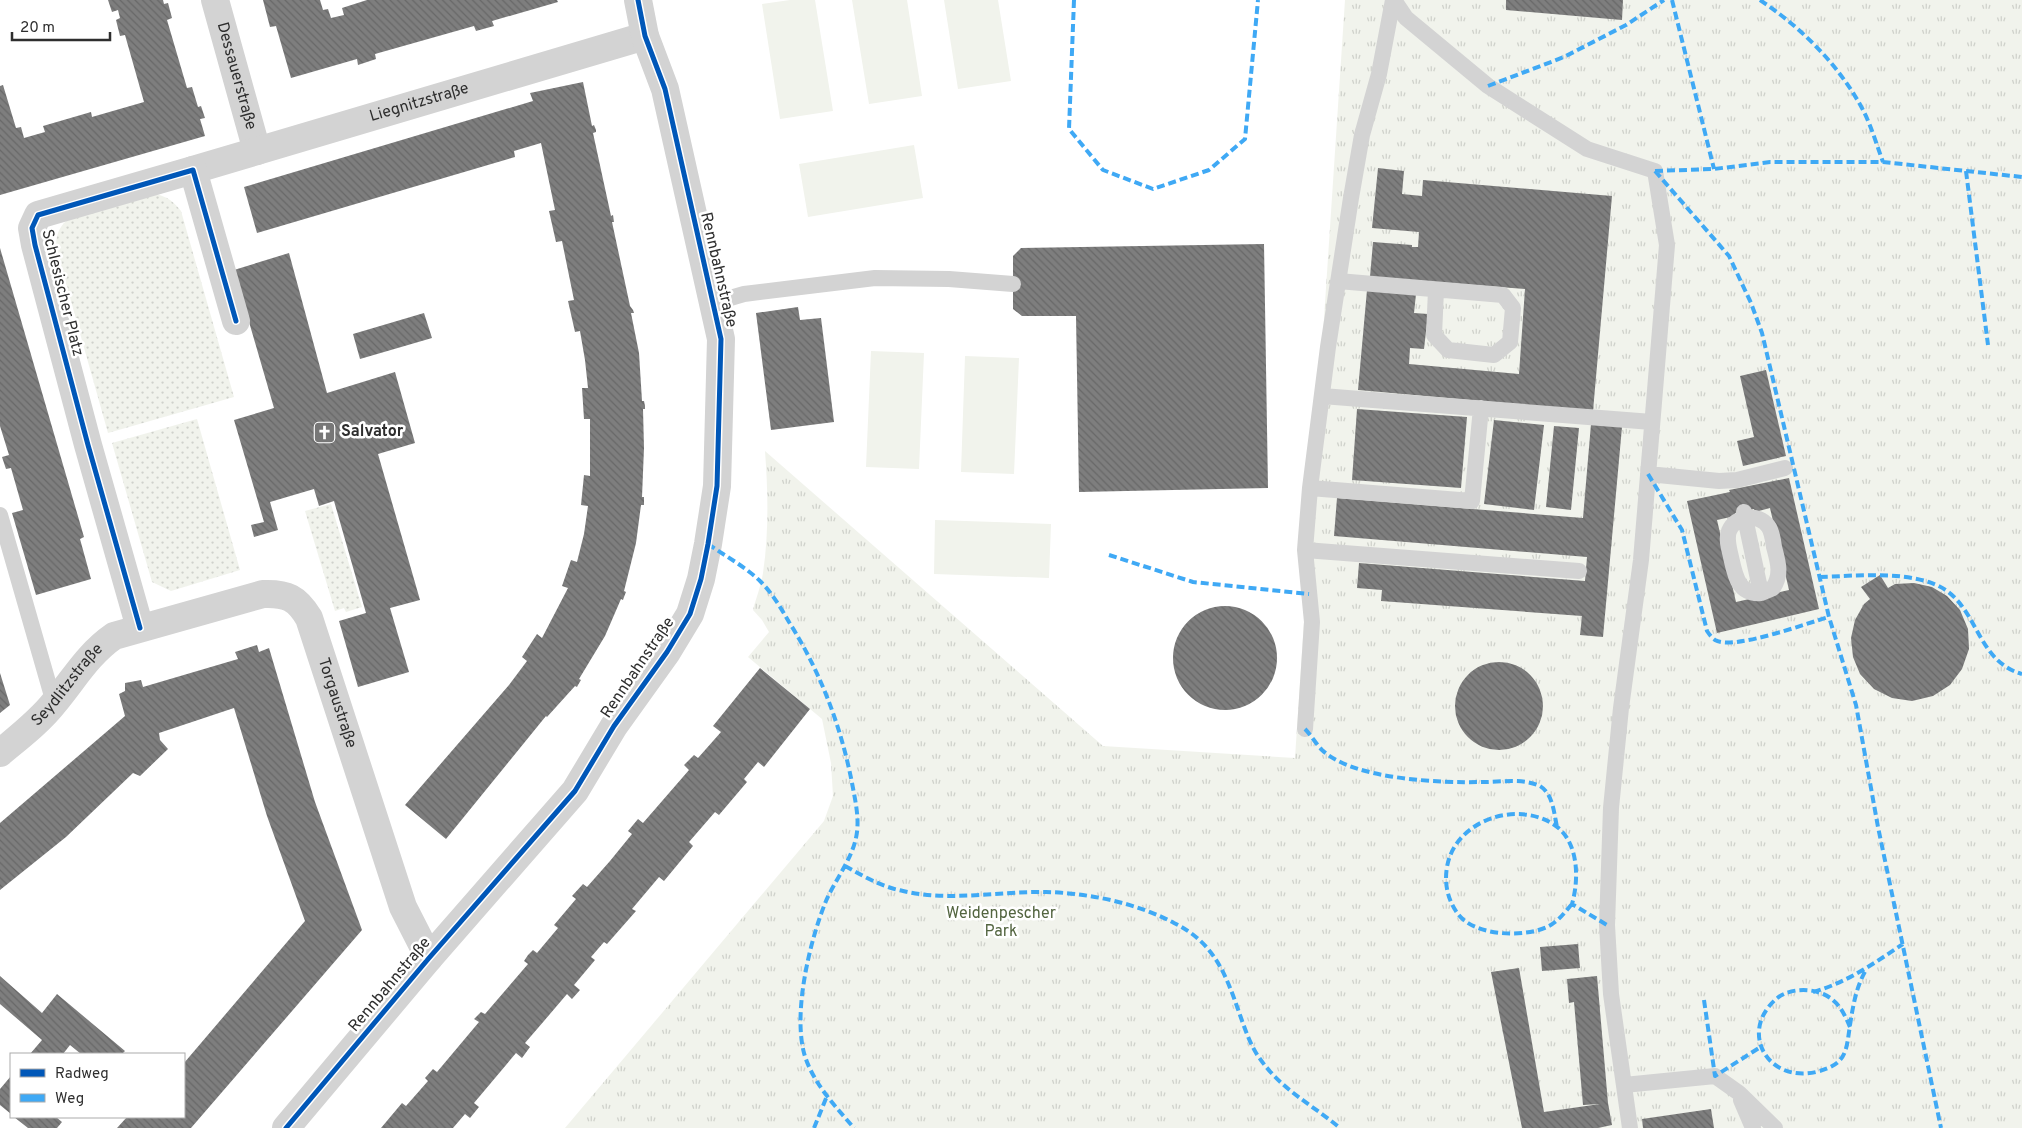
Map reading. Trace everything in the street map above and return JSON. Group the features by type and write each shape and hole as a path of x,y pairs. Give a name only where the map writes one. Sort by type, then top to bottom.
{"street":[{"name":"Dessauerstraße","path":"215,0 257,151"},
{"name":"Rennbahnstraße","path":"286,1128 429,958 575,791 614,726 667,652 690,614 701,579 717,486 722,343 665,89 646,36 638,0"},
{"name":"Liegnitzstraße","path":"193,170 646,36"},
{"path":"193,170 236,322"},
{"name":"Schlesischer Platz","path":"140,628 88,444 32,228 38,215 193,170"},
{"name":"Torgaustraße","path":"140,628 263,594 278,593 292,598 302,606 309,618 403,907 429,958"},
{"name":"Seydlitzstraße","path":"0,753 30,728 54,703 99,646 114,636 140,628"}],"lane":[{"path":"1305,729 1312,622 1305,550 1310,488 1338,281 1362,135 1379,74 1393,0"},
{"path":"1393,0 1406,18 1488,86 1587,149 1655,171 1667,244 1641,560 1621,708 1611,808 1608,935 1611,994 1630,1128"},
{"path":"712,302 744,294 875,278 949,279 1013,284"},
{"path":"1338,281 1504,296 1513,308 1510,342 1494,355 1448,350 1434,335 1436,290"},
{"path":"1322,396 1652,422"},
{"path":"1310,488 1472,501 1480,408"},
{"path":"1648,474 1738,484 1785,468"},
{"path":"0,515 54,703"},
{"path":"1744,515 1761,592"},
{"path":"1744,515 1760,519 1770,530 1778,566 1777,582 1773,588 1761,592 1749,592 1742,588 1735,577 1733,568 1728,536 1733,525 1744,515"},
{"path":"1305,550 1579,571"},
{"path":"1624,1085 1715,1076 1739,1094 1775,1128"},
{"path":"1739,1094 1753,1128"}],"green space":[{"path":"790,0 815,0 833,111 780,119 762,4"},
{"path":"852,0 907,0 922,96 869,104"},
{"path":"944,0 998,0 1011,81 958,89"},
{"name":"Weidenpescher Park","path":"1345,0 2022,0 2022,1128 565,1128 824,821 833,796 831,763 822,719 748,657 769,632 753,610 762,578 765,558 767,497 765,451 1103,746 1295,758"},
{"path":"914,145 923,198 808,217 799,164"},
{"path":"156,194 170,200 181,211 234,397 108,433 56,248 57,238 64,223 71,218 107,206"},
{"path":"871,351 924,353 919,469 866,467"},
{"path":"965,356 1019,358 1014,474 961,472"},
{"path":"197,419 240,570 171,591 152,582 112,443"},
{"path":"331,504 362,607 346,612 344,608 335,611 305,511"},
{"path":"935,520 1051,524 1049,578 934,574"}],"building":[{"path":"108,0 163,0 164,4 168,3 172,18 167,20 187,88 192,87 198,107 201,106 205,118 200,119 205,136 0,195 0,86 3,85 16,128 21,127 24,138 45,132 43,126 91,112 92,117 144,102 125,35 120,36 116,20 120,18 118,10 112,12"},
{"path":"263,0 320,0 323,10 328,9 331,18 344,15 342,8 367,0 557,0 558,2 492,21 494,26 476,31 474,26 375,54 376,59 358,65 357,59 291,78 276,26 270,27"},
{"path":"1506,0 1623,0 1622,20 1506,10"},
{"path":"583,82 592,126 594,125 596,130 593,133 611,216 613,215 614,222 612,222 630,306 634,313 631,313 639,353 642,401 644,401 645,406 645,409 643,409 642,497 644,497 644,505 641,505 636,543 624,591 626,592 605,636 579,679 581,680 577,687 575,686 546,716 446,839 405,805 509,685 527,661 522,657 537,634 542,638 568,588 562,586 571,560 577,562 588,506 581,505 584,475 590,476 590,419 584,419 582,388 588,388 585,360 580,331 575,332 568,301 574,300 562,241 556,242 549,211 555,210 541,143 514,151 515,157 257,233 244,187 533,101 530,93"},
{"path":"1378,168 1404,171 1402,194 1422,196 1423,180 1612,196 1593,411 1358,390 1367,290 1416,294 1414,313 1428,314 1424,349 1410,348 1409,364 1519,374 1525,289 1370,277 1373,242 1418,247 1419,232 1372,228"},
{"path":"1264,244 1268,488 1079,492 1076,316 1022,316 1013,309 1013,256 1021,248"},
{"path":"0,248 84,537 80,539 91,579 36,595 12,513 23,510 11,468 6,469 2,457 9,455 0,426"},
{"path":"289,253 327,393 395,372 415,443 378,454 420,600 390,608 409,672 358,687 339,621 366,613 334,501 319,506 314,489 270,502 278,530 254,537 251,525 264,522 234,420 274,408 234,270"},
{"path":"798,307 800,320 821,318 834,422 771,430 756,313"},
{"path":"424,313 432,338 360,359 353,334"},
{"path":"1766,370 1786,456 1743,466 1737,441 1754,437 1740,376"},
{"path":"1357,409 1467,417 1461,488 1352,480"},
{"path":"1494,420 1544,425 1534,510 1484,504"},
{"path":"1591,424 1622,427 1603,637 1580,635 1582,616 1381,601 1382,590 1357,588 1359,563 1585,581 1587,557 1334,536 1337,498 1583,518"},
{"path":"1554,426 1579,428 1571,510 1546,507"},
{"path":"1789,478 1819,609 1717,633 1687,501 1730,492 1729,490","holes":["1770,508 1789,590 1736,602 1717,520 1735,516 1735,513 1754,509 1755,512"]},
{"path":"1880,575 1888,588 1895,584 1914,583 1932,587 1947,596 1960,610 1968,629 1969,649 1962,669 1950,685 1933,696 1912,701 1892,698 1874,689 1860,674 1853,657 1851,638 1855,620 1864,604 1870,599 1861,587"},
{"path":"1225,606 1245,610 1262,621 1273,638 1277,658 1273,678 1262,695 1245,706 1225,710 1205,706 1188,695 1177,678 1173,658 1177,638 1188,621 1205,610"},
{"path":"257,645 259,652 269,648 315,802 362,930 191,1128 117,1128 126,1118 185,1118 185,1062 305,921 267,816 234,708 159,733 160,740 168,749 140,776 133,773 66,837 0,890 0,823 125,716 119,694 125,691 125,683 141,680 143,687 238,659 235,652"},
{"path":"1499,662 1516,665 1530,675 1540,689 1543,706 1540,723 1530,737 1516,747 1499,750 1482,747 1468,737 1458,723 1455,706 1458,689 1468,675 1482,665"},
{"path":"760,668 810,709 764,767 758,762 744,779 747,782 719,815 715,812 689,842 693,846 664,881 659,877 632,909 636,911 607,944 604,942 591,957 595,960 574,985 580,990 572,999 567,994 525,1043 530,1047 522,1058 516,1053 474,1103 479,1107 470,1118 465,1114 453,1128 381,1128 402,1103 406,1106 428,1081 425,1078 433,1069 437,1072 479,1022 474,1019 481,1012 485,1014 528,964 524,961 528,955 533,950 537,953 558,928 554,925 576,899 572,896 583,884 587,887 632,834 628,831 638,819 643,823 689,770 684,765 694,755 698,758 721,732 713,726"},
{"path":"0,673 10,705 0,713"},
{"path":"1578,944 1580,968 1542,971 1540,947"},
{"path":"1519,968 1544,1112 1600,1104 1583,1105 1574,1002 1569,1003 1567,979 1597,976 1608,1103 1612,1125 1598,1128 1522,1128 1491,972"},
{"path":"0,976 42,1013 57,994 125,1051 123,1053 80,1053 70,1045 64,1053 31,1053 42,1040 0,1004"},
{"path":"10,1077 10,1113 0,1105 0,1089"},
{"path":"1711,1109 1714,1128 1643,1128 1642,1119"},
{"path":"15,1118 57,1118 62,1122 57,1128 28,1128"}],"marked path":[{"path":"1074,0 1069,129 1103,170 1153,189 1209,170 1245,139 1258,0"},
{"path":"1488,86 1564,57 1626,25 1664,0"},
{"path":"1672,0 1714,169"},
{"path":"1760,0 1805,36 1844,79 1864,112 1883,162"},
{"path":"1655,171 1714,169 1770,162 1883,162 2022,177"},
{"path":"1655,171 1729,256 1751,303 1762,333 1829,617 1856,705 1878,827 1941,1128"},
{"path":"1966,171 1988,345"},
{"path":"1648,474 1682,530 1707,631 1715,640 1737,642 1753,639 1829,617"},
{"path":"708,544 761,582 780,606 820,679 842,741 852,783 857,832 852,850 830,892 814,935 802,997 801,1036 804,1053 818,1084 854,1128"},
{"path":"1109,555 1193,582 1309,594"},
{"path":"1820,577 1885,575 1919,579 1934,584 1947,591 1957,600 1996,659 2008,668 2022,674"},
{"path":"1305,729 1322,750 1336,760 1376,774 1445,782 1519,781 1540,786 1548,794 1554,810 1557,827"},
{"path":"1572,904 1554,923 1537,931 1513,934 1487,931 1475,927 1458,914 1449,898 1446,873 1452,851 1462,837 1475,826 1490,819 1524,814 1541,818 1564,833 1573,852 1576,884 1572,904 1607,925"},
{"path":"845,866 873,881 903,891 939,896 1028,892 1079,894 1112,900 1144,910 1174,923 1200,940 1217,962 1230,987 1250,1041 1267,1068 1286,1087 1340,1128"},
{"path":"1813,992 1849,978 1903,944"},
{"path":"1850,1027 1848,1024 1844,1013 1828,996 1813,991 1796,990 1781,995 1764,1013 1759,1027 1759,1040 1764,1052 1772,1063 1784,1070 1799,1073 1816,1072 1834,1065 1846,1050 1849,1034 1850,1025 1852,1011 1855,997 1866,970"},
{"path":"1704,1000 1715,1076 1762,1046"},
{"path":"814,1128 827,1096"}],"cycle path":[{"path":"286,1128 429,958 575,791 614,726 667,652 690,614 701,579 717,486 721,339 665,89 645,36 638,0"},
{"path":"140,628 88,445 35,245 32,228 38,215 193,170 236,321"}],"place":[{"name":"Salvator","path":"325,432"}]}
